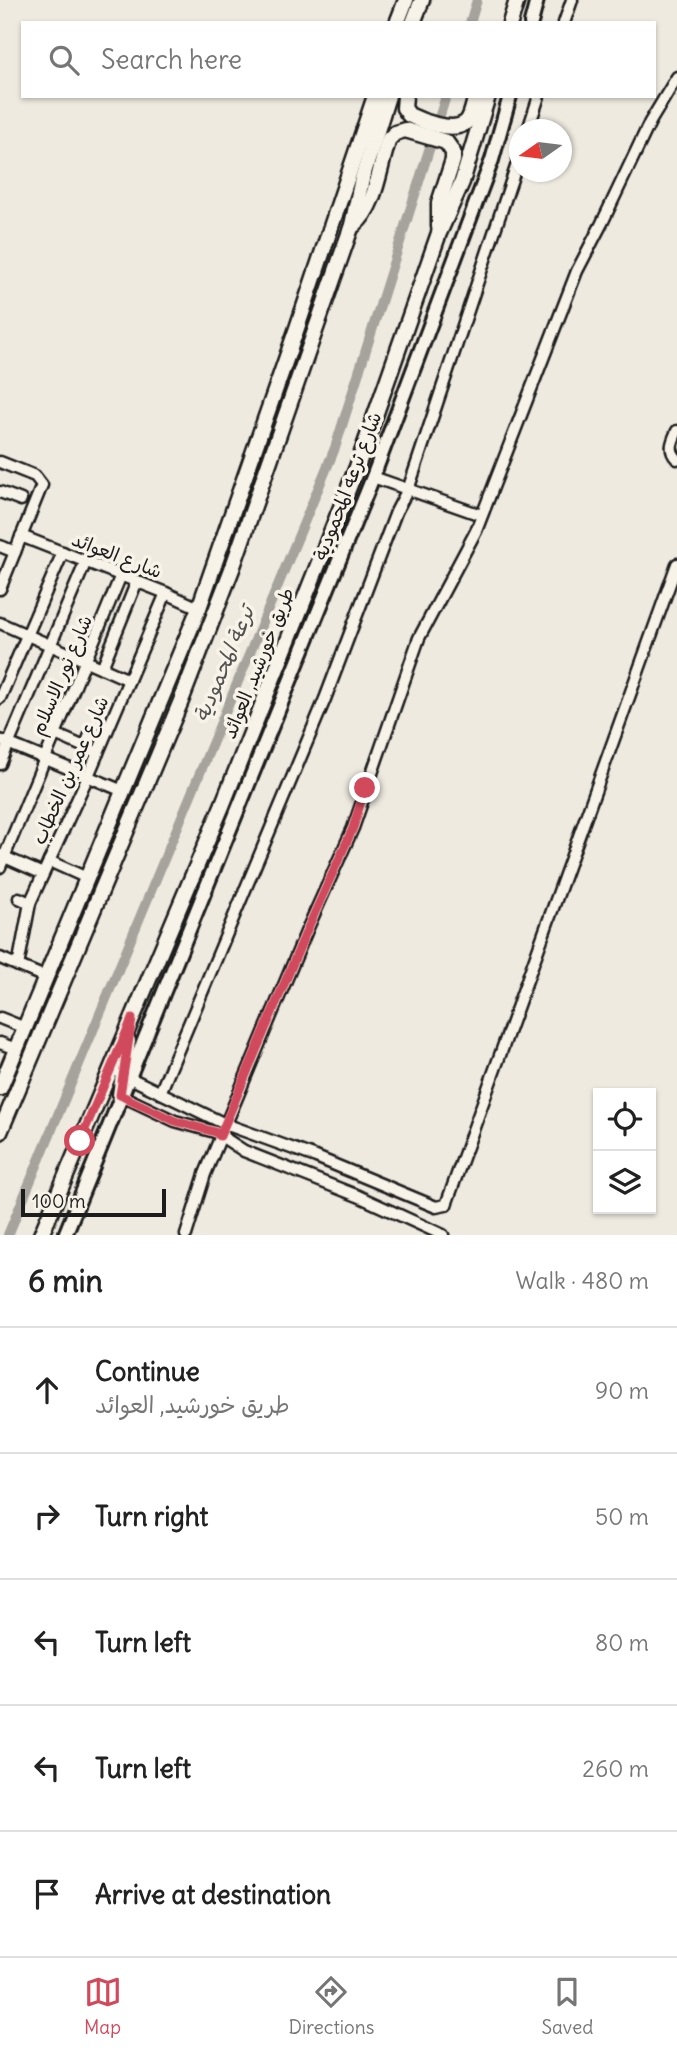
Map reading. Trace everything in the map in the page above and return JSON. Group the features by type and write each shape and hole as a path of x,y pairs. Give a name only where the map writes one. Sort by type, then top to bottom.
{"main road":[{"path":"398,21 406,0"},
{"path":"511,21 517,0"},
{"path":"3,1082 199,608 374,98"},
{"path":"0,1132 141,799 228,581 352,225 362,179 387,98"},
{"path":"405,98 404,108 412,117 446,127 457,127 467,122 475,98"},
{"name":"طريق خورشيد, العوائد","path":"41,1235 222,806 352,480 439,233 462,182 487,98"},
{"path":"352,225 368,206 389,139 395,133 405,130 446,142 452,148 454,156 439,203 439,233"},
{"path":"120,1095 132,1019"},
{"path":"3,1082 43,1030"}],"street":[{"path":"532,21 537,0"},
{"path":"565,21 572,0"},
{"path":"186,1235 220,1136 353,828 419,638 476,531 576,271 650,122 677,77"},
{"name":"شارع ترعه المحمودية","path":"65,1235 373,477 492,160 509,98"},
{"path":"532,119 538,98"},
{"path":"160,1093 304,750 407,489 511,182"},
{"path":"677,431 671,445 672,453 677,458"},
{"path":"0,462 35,476 42,485 0,589"},
{"path":"373,477 481,515"},
{"path":"0,492 21,500"},
{"name":"شارع العوائد","path":"21,536 199,608"},
{"path":"0,546 15,552"},
{"path":"0,698 63,552"},
{"path":"0,764 4,741 51,645 86,561"},
{"path":"128,1077 225,1124 316,1157 436,1207 446,1205 677,564"},
{"name":"شارع نور الاسلام","path":"1,859 121,575"},
{"path":"102,668 137,581"},
{"name":"شارع عمر بن الخطاب","path":"18,966 18,932 24,901 49,861 166,593"},
{"path":"0,623 129,680"},
{"path":"85,747 92,730"},
{"path":"55,734 98,752"},
{"path":"4,741 123,791"},
{"path":"1,859 43,873"},
{"path":"49,861 87,878"},
{"path":"0,958 45,977"},
{"path":"0,1018 25,1028"},
{"path":"0,1043 16,1049"},
{"path":"120,1095 175,1121 215,1132 244,1151 358,1196 438,1234"}],"waterway":[{"name":"ترعة المحمودية","path":"471,21 477,0"},
{"name":"ترعة المحمودية","path":"8,1235 335,448 445,98"}],"route":[{"path":"80,1141 132,1019 120,1095 175,1121 194,1128 207,1129 220,1136 353,828 365,788"}]}
